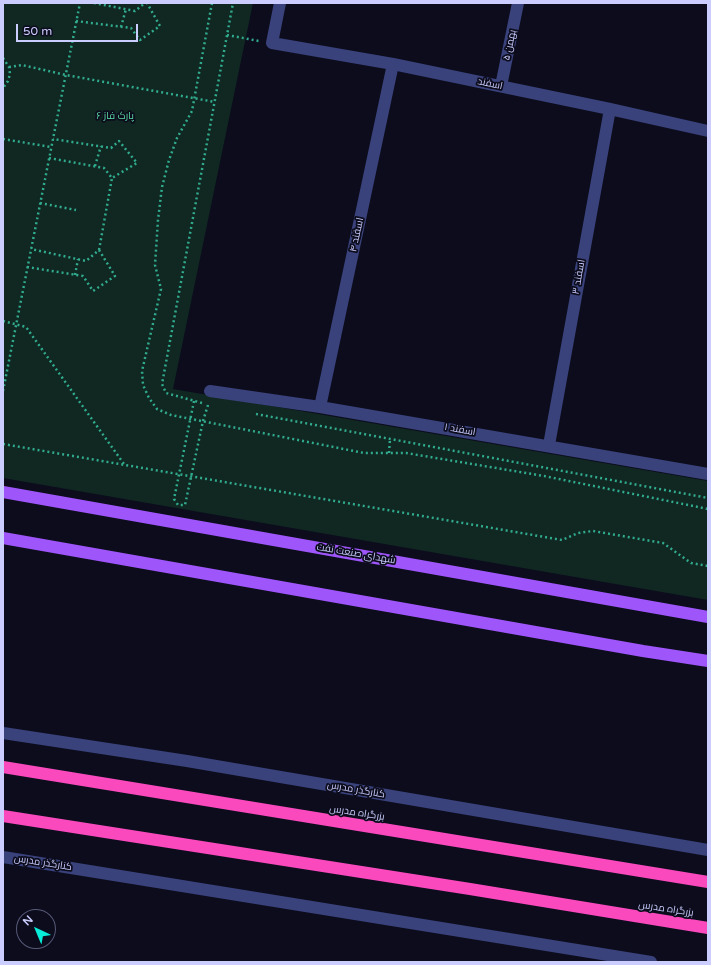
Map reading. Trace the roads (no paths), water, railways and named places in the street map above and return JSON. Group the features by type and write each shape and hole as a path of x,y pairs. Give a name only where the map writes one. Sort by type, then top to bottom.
{"highway":[{"name":"بزرگراه مدرس","path":"3,767 708,882"},
{"name":"بزرگراه مدرس","path":"3,816 708,928"}],"main road":[{"name":"شهدای صنعت نفت","path":"3,492 708,617"},
{"path":"3,538 708,661"}],"street":[{"name":"اسفند","path":"280,3 272,43 393,64 708,131"},
{"name":"بهمن ۵","path":"501,86 518,3"},
{"name":"اسفند ۴","path":"320,407 393,64"},
{"name":"اسفند ۳","path":"549,445 610,109"},
{"name":"اسفند ۱","path":"210,391 320,407 549,445 708,474"},
{"name":"کنارگذر مدرس","path":"3,733 187,761 708,850"},
{"name":"کنارگذر مدرس","path":"3,857 651,962"}],"park label":[{"name":"پارک فاز ۶","path":"115,116"}]}
